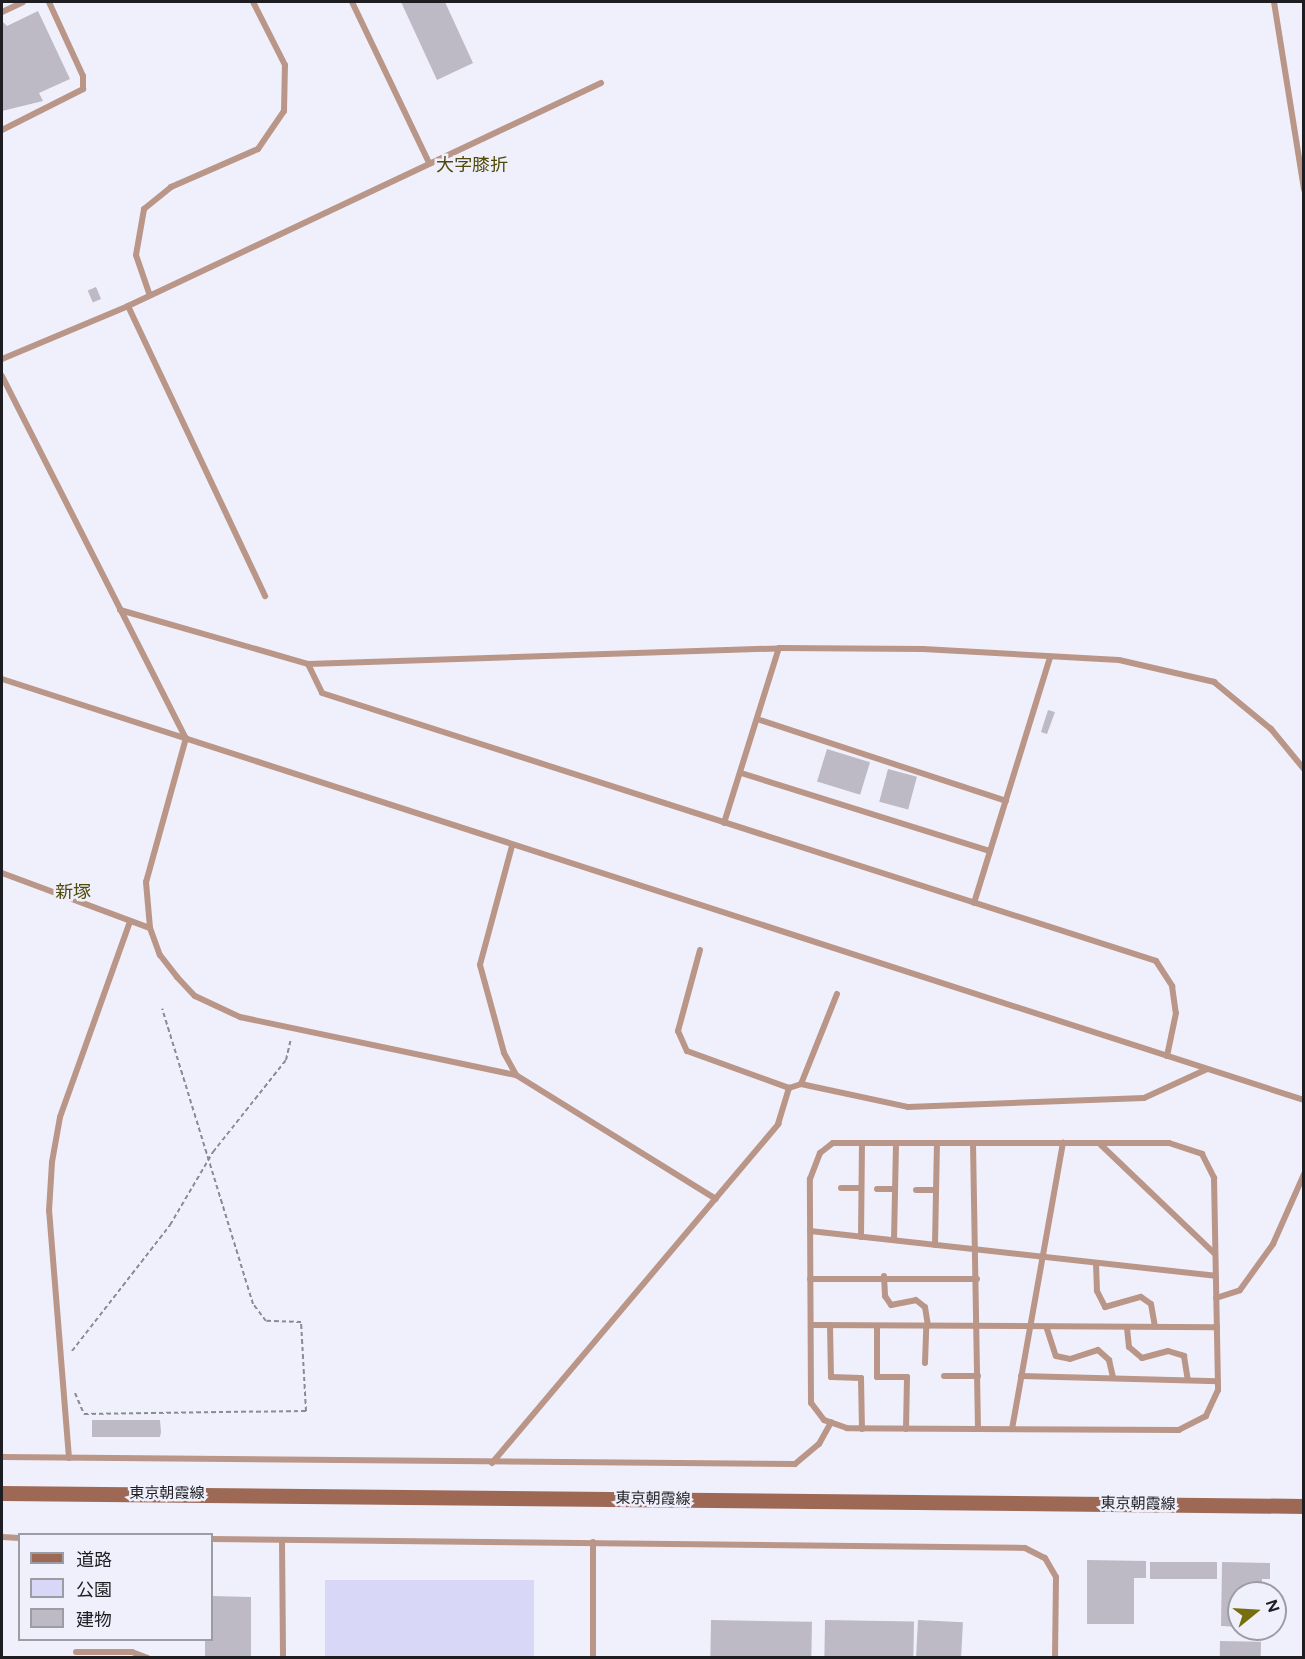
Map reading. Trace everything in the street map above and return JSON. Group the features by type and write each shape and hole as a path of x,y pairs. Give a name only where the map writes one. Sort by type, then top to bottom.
{"main road":[{"name":"東京朝霞線","path":"2,1493 1304,1506"}],"lane":[{"path":"2,12 23,2"},
{"path":"2,130 83,89 83,76 49,2"},
{"path":"149,293 136,255 144,209 171,187 258,149 284,111 285,65 253,2"},
{"path":"352,2 429,163"},
{"path":"1274,2 1304,190"},
{"path":"2,359 128,306 149,293 601,83"},
{"path":"128,306 265,596"},
{"path":"2,376 186,738 150,861 146,904 150,928 160,955 195,996 240,1017 293,1030 516,1075 716,1199"},
{"path":"120,610 308,664 779,648 1119,660 1214,682 1271,729 1304,769"},
{"path":"724,823 760,720 779,648"},
{"path":"974,903 1050,657"},
{"path":"308,664 322,693 1155,961 1172,986 1176,1013 1167,1056"},
{"path":"2,679 512,846 1304,1100"},
{"path":"760,720 1006,801"},
{"path":"741,772 990,851"},
{"path":"512,846 480,965 504,1053 516,1075"},
{"path":"2,873 150,928"},
{"path":"69,1458 49,1211 52,1162 60,1117 130,921"},
{"path":"700,950 678,1031 687,1051 789,1088 801,1084 908,1107 1144,1098 1207,1069"},
{"path":"801,1084 837,994"},
{"path":"492,1463 778,1124 789,1088"},
{"path":"833,1143 896,1143 1169,1143 1202,1154 1214,1178 1218,1381 1206,1416 1179,1430 862,1429 831,1422 811,1403 810,1179 820,1153 833,1143"},
{"path":"861,1237 862,1143"},
{"path":"894,1240 896,1143"},
{"path":"934,1245 937,1143"},
{"path":"973,1143 977,1250 978,1429"},
{"path":"1012,1429 1063,1143"},
{"path":"1099,1143 1215,1254"},
{"path":"1216,1298 1240,1290 1273,1244 1304,1174"},
{"path":"841,1188 861,1188"},
{"path":"877,1189 895,1190"},
{"path":"916,1190 936,1190"},
{"path":"810,1231 1216,1276"},
{"path":"1096,1263 1097,1291 1105,1307 1141,1297 1151,1304 1155,1328"},
{"path":"810,1279 884,1276 977,1279"},
{"path":"884,1276 885,1296 891,1305 916,1300 925,1307 926,1363"},
{"path":"811,1325 1029,1329 1217,1327"},
{"path":"830,1325 831,1377 861,1378 862,1429"},
{"path":"877,1326 877,1377 907,1377 906,1429"},
{"path":"1127,1328 1129,1347 1142,1358 1168,1351 1184,1356 1188,1380"},
{"path":"1047,1329 1056,1356 1070,1359 1098,1350 1109,1360 1113,1378"},
{"path":"944,1376 978,1376"},
{"path":"1021,1376 1218,1381"},
{"path":"2,1457 795,1464 819,1444 831,1422"},
{"path":"2,1538 18,1538"},
{"path":"213,1539 1026,1548 1045,1558 1056,1577 1055,1658"},
{"path":"282,1540 283,1658"},
{"path":"593,1542 593,1658"},
{"path":"76,1652 132,1652 148,1658"}],"path":[{"path":"162,1009 208,1161 253,1304 266,1321 301,1322 306,1411 84,1414 62,1364 170,1224 208,1161 286,1060 293,1030"}],"green space":[{"path":"325,1580 534,1580 534,1657 325,1657"}],"building":[{"path":"401,2 445,2 473,63 437,80"},
{"path":"38,11 70,79 39,93 43,101 2,111 2,21 7,26"},
{"path":"96,287 101,299 93,302 88,291"},
{"path":"1048,710 1055,712 1047,734 1041,732"},
{"path":"827,749 870,762 860,795 817,782"},
{"path":"888,769 917,777 908,810 879,802"},
{"path":"92,1420 160,1420 160,1437 92,1437"},
{"path":"1087,1560 1146,1561 1146,1578 1134,1578 1134,1624 1087,1624"},
{"path":"1150,1562 1217,1562 1217,1579 1150,1579"},
{"path":"1222,1562 1270,1563 1270,1579 1227,1581 1227,1626 1221,1626"},
{"path":"213,1596 251,1597 251,1658 205,1658 205,1641 213,1641"},
{"path":"711,1620 812,1622 811,1658 710,1658"},
{"path":"825,1620 914,1622 913,1658 824,1658"},
{"path":"918,1620 963,1622 961,1658 916,1658"},
{"path":"1220,1641 1261,1642 1261,1658 1220,1658"}],"district":[{"name":"大字膝折","path":"472,165"},
{"name":"新塚","path":"73,892"}]}
